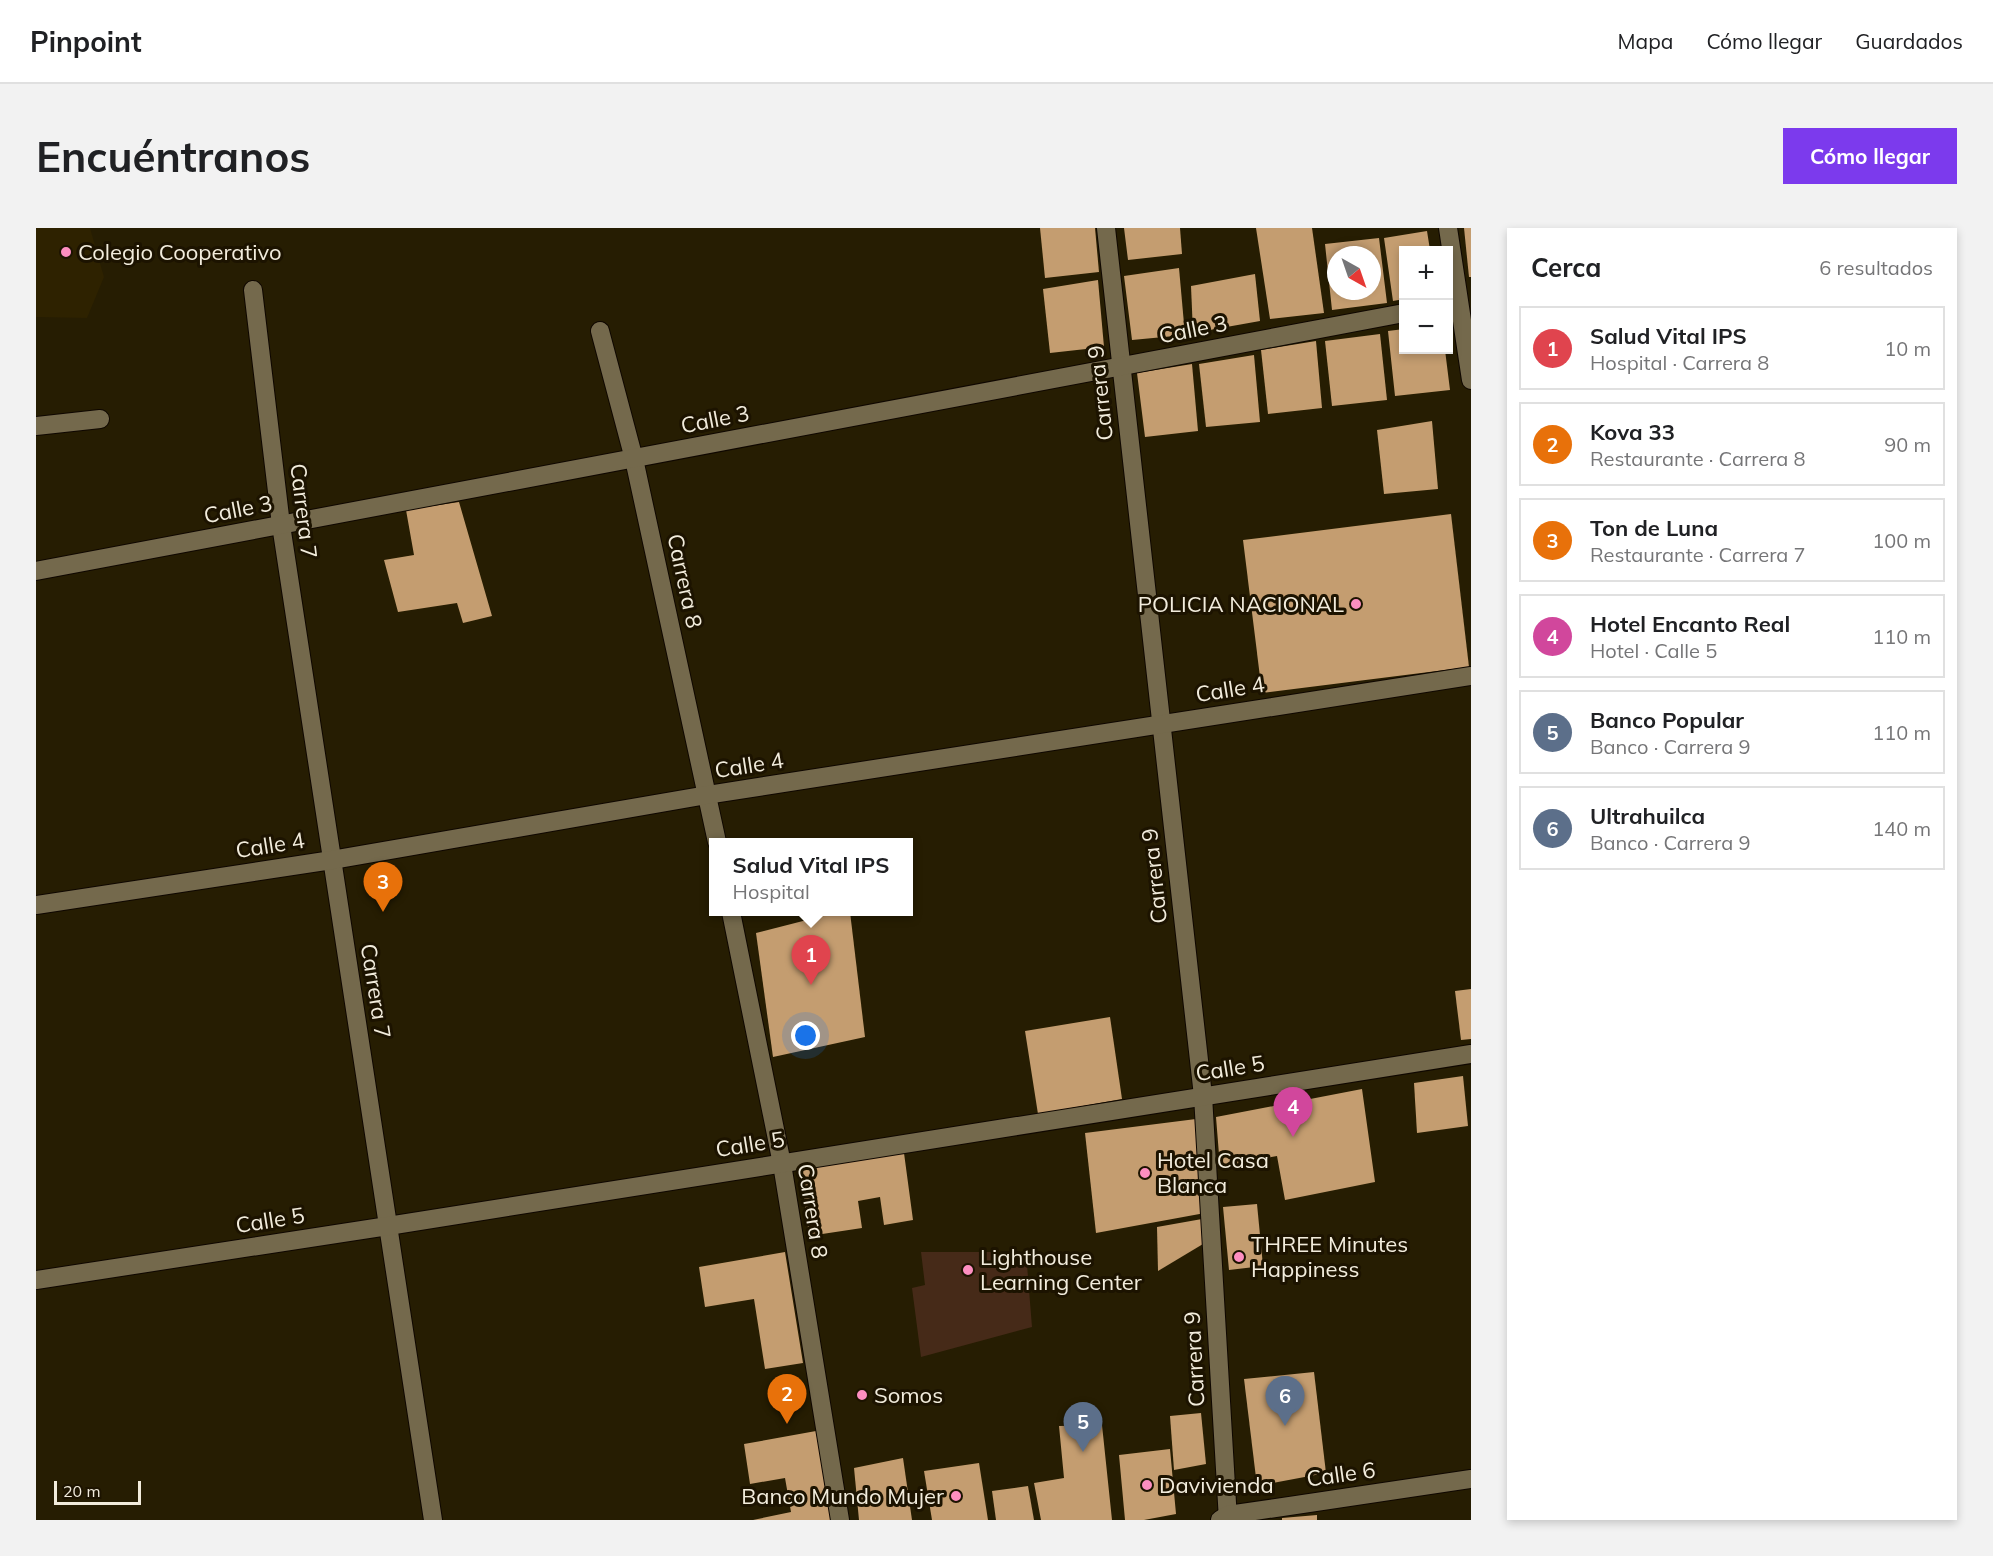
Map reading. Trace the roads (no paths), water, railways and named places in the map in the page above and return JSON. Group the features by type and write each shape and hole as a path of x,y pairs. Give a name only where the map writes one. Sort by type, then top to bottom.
{"street":[{"name":"Carrera 9","path":"1106,228 1203,1096 1225,1518"},
{"path":"1448,228 1471,380"},
{"name":"Carrera 7","path":"253,290 281,525 433,1520"},
{"name":"Calle 3","path":"36,571 1399,315"},
{"name":"Carrera 8","path":"600,331 634,459 716,838"},
{"path":"36,426 100,419"},
{"name":"Calle 4","path":"36,906 332,860 707,795 1471,676"},
{"name":"Carrera 8","path":"732,916 782,1164 840,1520"},
{"name":"Calle 5","path":"36,1280 388,1227 1471,1054"},
{"name":"Calle 6","path":"1225,1518 1471,1479"}],"place":[{"name":"Colegio Cooperativo","path":"66,252"},
{"name":"POLICIA NACIONAL","path":"1356,604"},
{"name":"Ton de Luna","path":"383,912"},
{"name":"Salud Vital IPS","path":"811,985"},
{"name":"Hotel Encanto Real","path":"1293,1137"},
{"name":"Hotel Casa Blanca","path":"1145,1173"},
{"name":"THREE Minutes Happiness","path":"1239,1257"},
{"name":"Lighthouse Learning Center","path":"968,1270"},
{"name":"Somos","path":"862,1395"},
{"name":"Kova 33","path":"787,1424"},
{"name":"Ultrahuilca","path":"1285,1426"},
{"name":"Banco Popular","path":"1083,1452"},
{"name":"Davivienda","path":"1147,1485"},
{"name":"Banco Mundo Mujer","path":"956,1496"}]}
